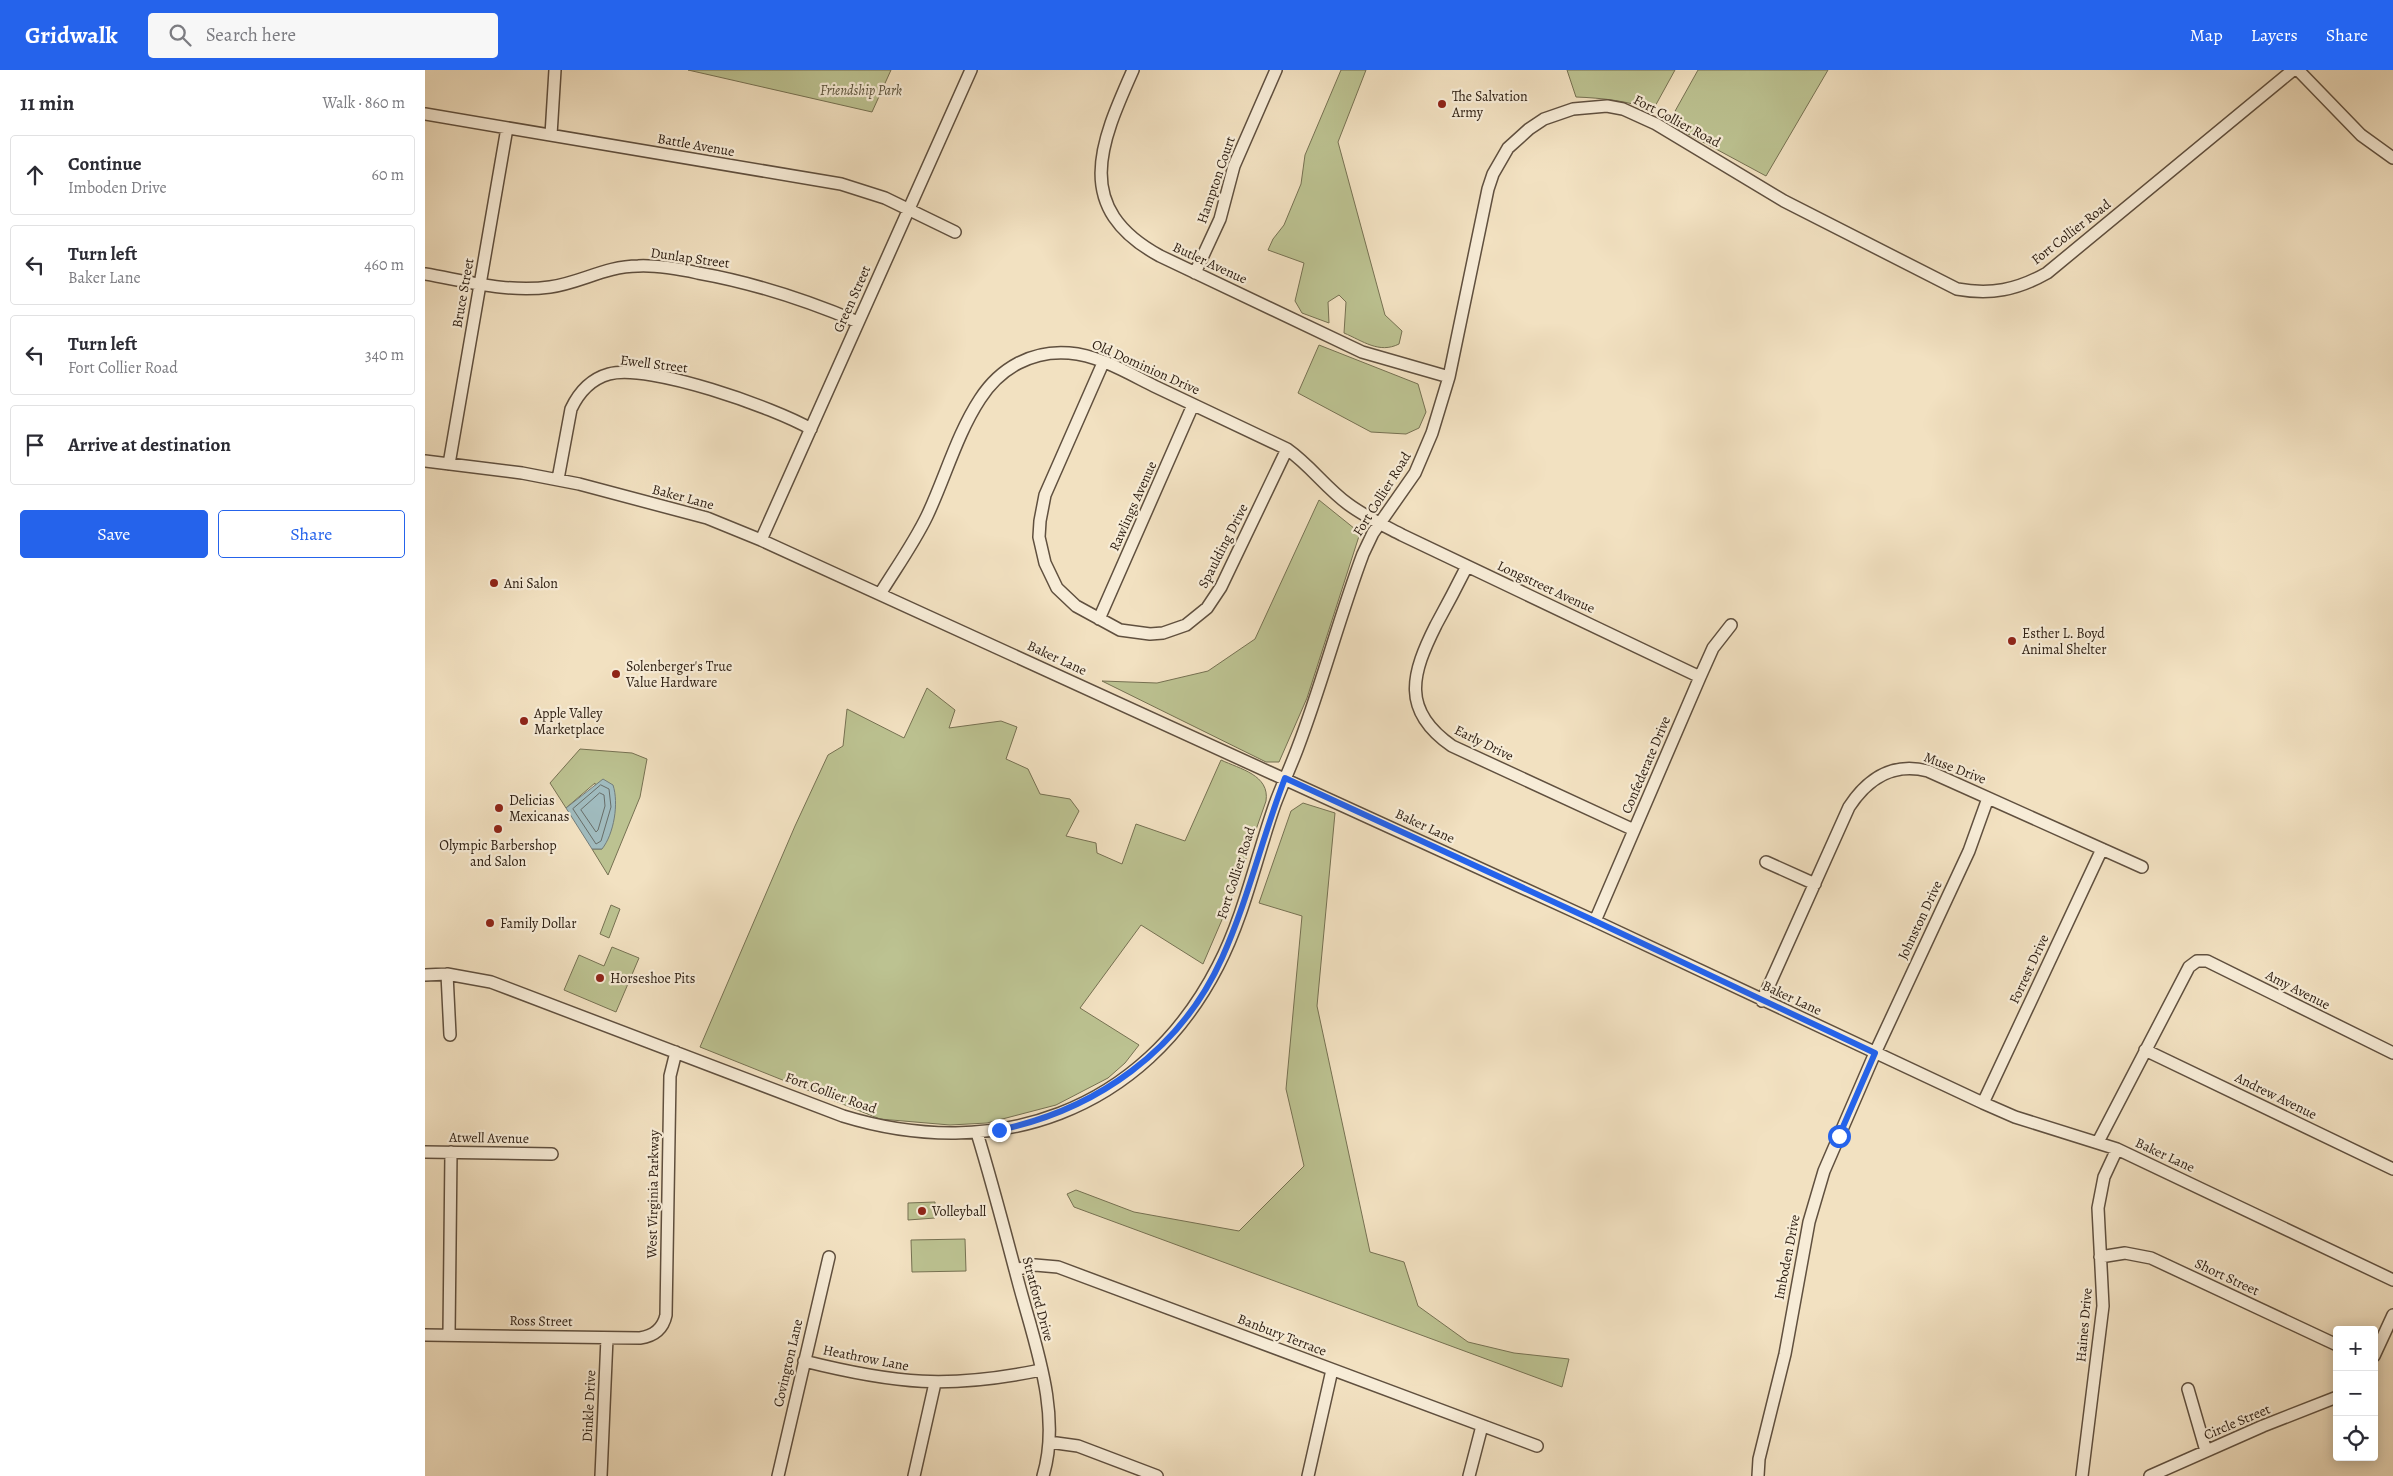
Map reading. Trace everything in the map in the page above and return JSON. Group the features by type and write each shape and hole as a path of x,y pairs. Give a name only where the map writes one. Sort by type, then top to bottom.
{"street":[{"path":"551,135 555,70"},
{"name":"Green Street","path":"761,540 971,70"},
{"name":"Butler Avenue","path":"1133,70 1103,147 1101,177 1111,214 1131,238 1144,248 1362,352 1449,377"},
{"name":"Hampton Court","path":"1195,273 1220,219 1234,166 1276,70"},
{"name":"Fort Collier Road","path":"425,975 447,974 491,982 870,1124 915,1133 977,1133 1033,1122 1085,1102 1131,1073 1180,1025 1201,996 1221,959 1298,746 1356,572 1380,524 1411,480 1425,454 1449,377 1479,222 1493,174 1504,154 1519,137 1544,119 1573,109 1607,106 1623,109 1673,134 1784,201 1863,243 1957,289 1985,293 2016,288 2047,273 2293,70"},
{"path":"2298,70 2361,134 2393,158"},
{"name":"Battle Avenue","path":"425,114 841,184 885,198 955,232"},
{"name":"Bruce Street","path":"449,464 507,128"},
{"name":"Dunlap Street","path":"425,274 514,288 544,288 566,284 605,270 656,266 742,280 813,303 858,322"},
{"name":"Old Dominion Drive","path":"880,594 922,526 971,415 992,382 1015,364 1041,354 1070,353 1103,363 1287,449 1305,462 1347,504 1380,524"},
{"name":"Spaulding Drive","path":"1103,363 1045,495 1040,515 1039,537 1045,564 1057,588 1076,606 1120,630 1150,634 1177,629 1198,616 1221,587 1287,449"},
{"name":"Ewell Street","path":"558,480 571,409 576,399 589,384 611,374 640,374 704,387 811,430"},
{"name":"Rawlings Avenue","path":"1099,619 1193,404"},
{"name":"Baker Lane","path":"425,461 558,480 707,518 761,540 1285,778 1983,1103 2015,1117 2117,1149 2393,1280"},
{"name":"Longstreet Avenue","path":"1380,524 1700,677"},
{"name":"Early Drive","path":"1467,566 1417,667 1415,694 1425,720 1442,739 1453,746 1634,830"},
{"name":"Confederate Drive","path":"1595,921 1713,648 1731,625"},
{"name":"Muse Drive","path":"1762,1000 1849,808 1866,786 1883,774 1894,770 1917,768 2142,867"},
{"name":"Johnston Drive","path":"1875,1053 1969,851 1988,798"},
{"name":"Forrest Drive","path":"1983,1103 2102,849"},
{"path":"1766,862 1815,884"},
{"name":"Amy Avenue","path":"2145,1050 2189,967 2197,961 2207,961 2393,1054"},
{"path":"447,974 450,1035"},
{"path":"2098,1142 2145,1050"},
{"name":"Andrew Avenue","path":"2145,1050 2393,1169"},
{"name":"West Virginia Parkway","path":"656,1333 662,1326 666,1315 669,1076 676,1052"},
{"name":"Imboden Drive","path":"1758,1476 1759,1460 1785,1354 1802,1254 1816,1196 1826,1166 1875,1053"},
{"name":"Stratford Drive","path":"977,1133 1015,1270 1047,1397 1049,1442 1043,1476"},
{"name":"Haines Drive","path":"2082,1476 2103,1306 2098,1228 2100,1192 2117,1149"},
{"name":"Atwell Avenue","path":"425,1152 552,1154"},
{"path":"449,1335 451,1152"},
{"name":"Short Street","path":"2100,1257 2125,1253 2151,1258 2333,1343"},
{"name":"Covington Lane","path":"778,1476 829,1257"},
{"name":"Banbury Terrace","path":"1015,1270 1035,1265 1059,1267 1537,1446"},
{"path":"2378,1347 2393,1315"},
{"name":"Ross Street","path":"425,1335 640,1338 656,1333"},
{"name":"Dinkle Drive","path":"601,1476 607,1338"},
{"name":"Heathrow Lane","path":"804,1361 879,1378 935,1383 985,1380 1041,1370"},
{"path":"1308,1476 1332,1370"},
{"path":"914,1476 935,1383"},
{"path":"2188,1389 2206,1451"},
{"name":"Circle Street","path":"2150,1476 2333,1399"},
{"path":"1469,1476 1481,1426"},
{"path":"1049,1442 1078,1446 1157,1476"}],"green space":[{"name":"Friendship Park","path":"688,70 891,70 872,112"},
{"path":"1341,70 1366,70 1338,142 1385,315 1402,331 1399,344 1392,347 1385,348 1371,345 1344,333 1346,302 1339,295 1328,302 1329,323 1302,313 1295,301 1304,263 1268,250 1273,239 1284,225 1301,184 1305,155"},
{"path":"1567,70 1675,70 1653,110 1615,100 1576,97"},
{"path":"1698,70 1828,70 1766,176 1677,128 1674,113"},
{"path":"1319,345 1418,384 1426,412 1419,428 1406,434 1371,432 1298,393"},
{"path":"1319,500 1360,533 1307,698 1279,762 1266,762 1102,681 1157,683 1208,671 1255,639"},
{"path":"927,688 955,710 949,728 1001,721 1017,727 1006,759 1028,769 1040,794 1070,799 1079,811 1066,836 1096,843 1097,853 1122,864 1136,824 1185,841 1221,760 1252,774 1259,779 1266,792 1266,801 1236,887 1203,964 1141,925 1080,1008 1139,1045 1125,1063 1108,1078 1056,1105 987,1123 950,1125 880,1119 700,1047 795,826 828,755 843,746 847,709 904,738"},
{"path":"580,749 632,753 647,759 640,797 608,875 592,849 602,849 595,783 566,808 550,783"},
{"path":"1303,803 1335,813 1317,1006 1370,1252 1404,1262 1418,1306 1468,1342 1514,1353 1569,1359 1562,1387 1074,1207 1067,1194 1076,1190 1134,1212 1239,1231 1304,1166 1286,1089 1302,916 1259,903 1291,811"},
{"path":"611,905 620,909 609,938 600,934"},
{"name":"Horseshoe Pits","path":"612,947 639,958 616,1012 564,990 579,955 604,966"},
{"name":"Volleyball","path":"935,1202 935,1218 908,1220 908,1203"},
{"path":"965,1239 966,1271 912,1272 911,1240"}],"water":[{"path":"603,779 613,785 615,792 614,818 610,835 602,849 592,849 566,808"}],"place":[{"name":"The Salvation Army","path":"1442,104"},
{"name":"Ani Salon","path":"494,583"},
{"name":"Esther L. Boyd Animal Shelter","path":"2012,641"},
{"name":"Solenberger's True Value Hardware","path":"616,674"},
{"name":"Apple Valley Marketplace","path":"524,721"},
{"name":"Delicias Mexicanas","path":"499,808"},
{"name":"Olympic Barbershop and Salon","path":"498,829"},
{"name":"Family Dollar","path":"490,923"},
{"name":"Horseshoe Pits","path":"600,978"},
{"name":"Volleyball","path":"922,1211"}],"route":[{"path":"999,1130 1053,1116 1096,1096 1141,1065 1189,1014 1217,968 1235,926 1285,778 1875,1053 1839,1136"}]}
